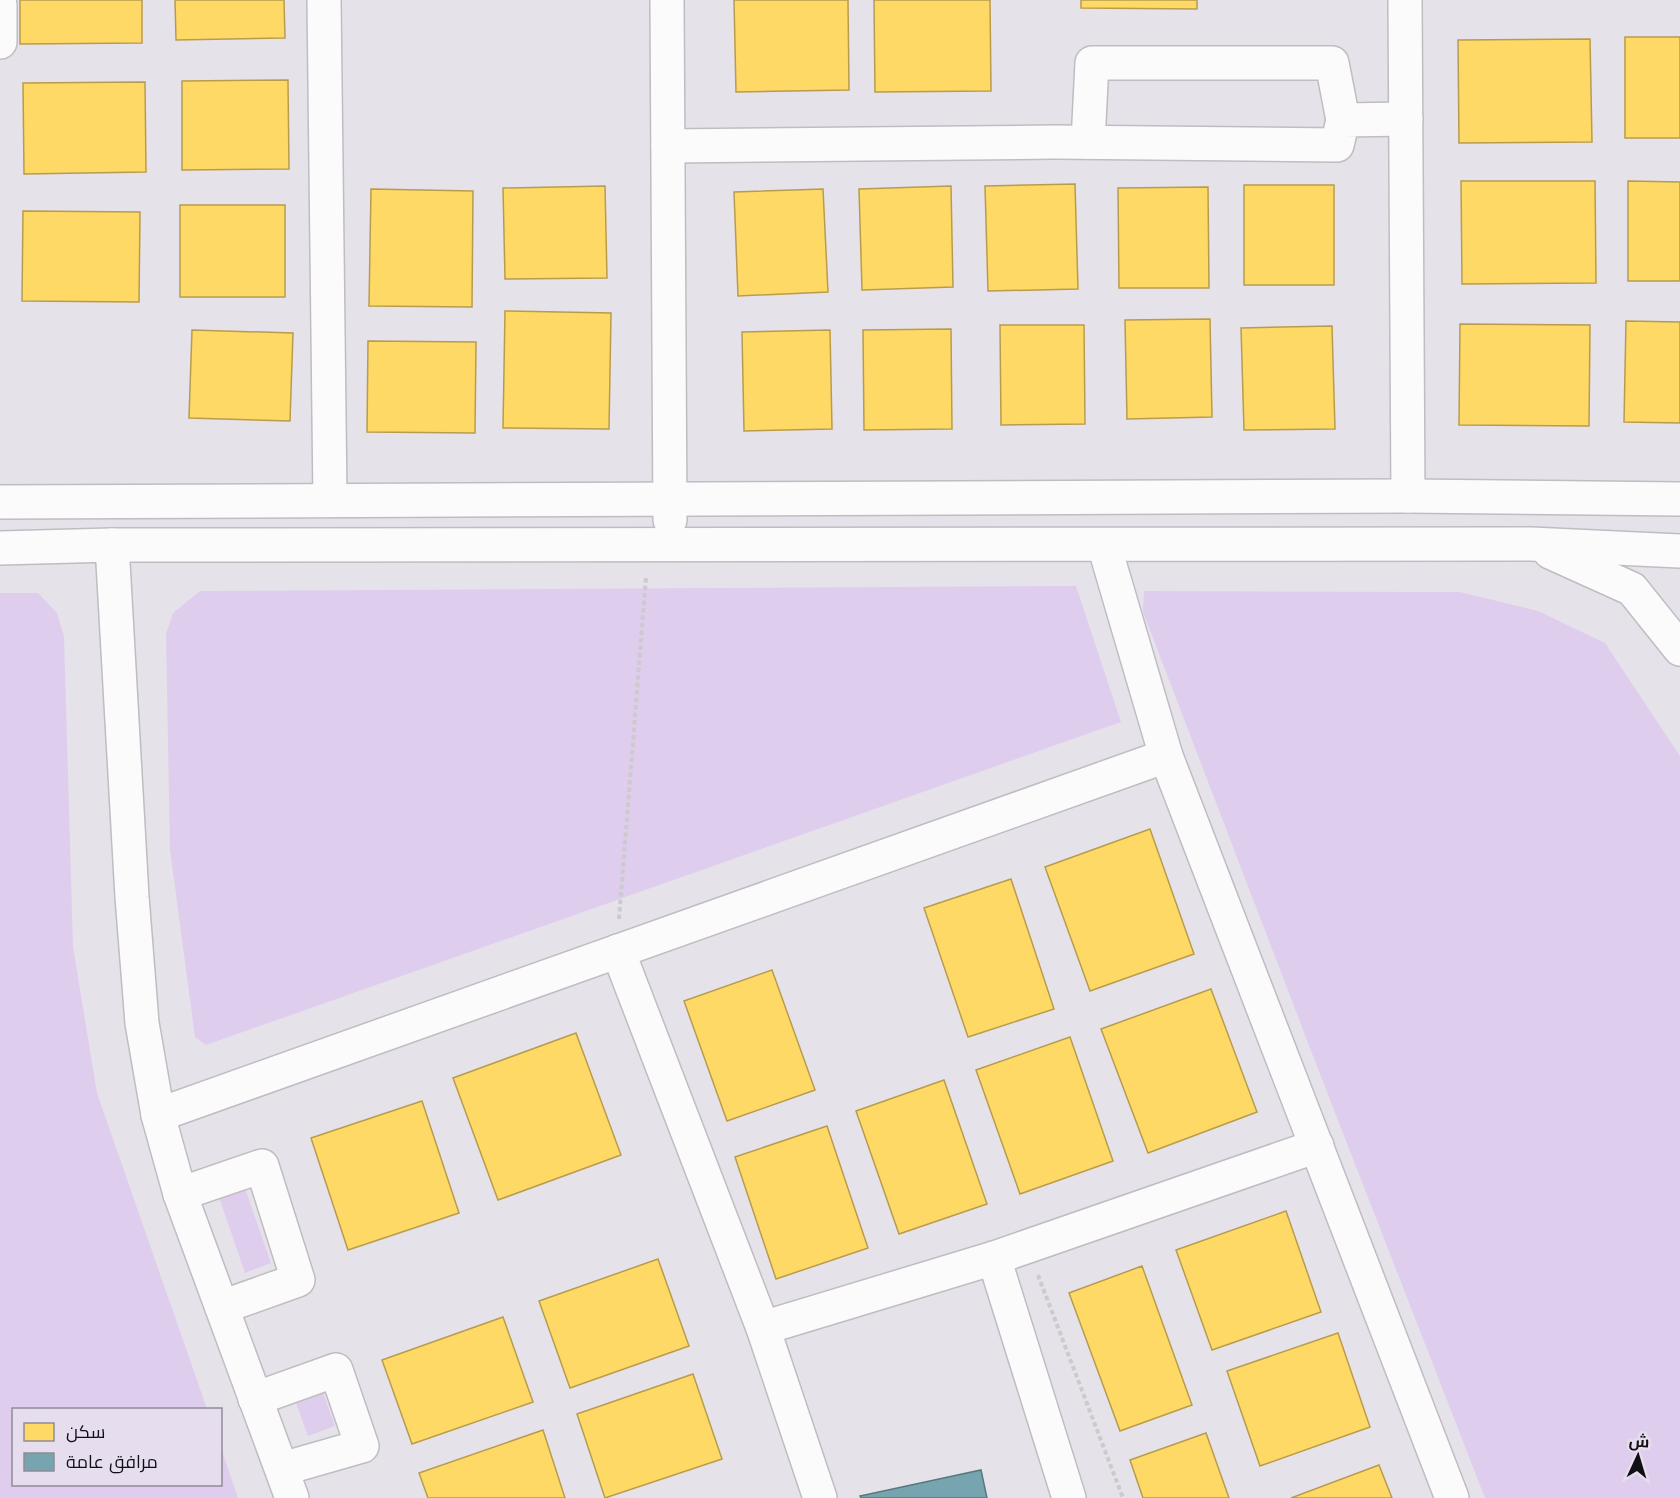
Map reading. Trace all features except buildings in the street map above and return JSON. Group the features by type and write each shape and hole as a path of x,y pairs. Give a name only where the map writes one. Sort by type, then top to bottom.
{"street":[{"path":"324,0 330,499"},
{"path":"667,0 670,544"},
{"path":"1405,0 1408,496"},
{"path":"0,5 0,42"},
{"path":"668,146 1088,142 1337,144 1343,120 1332,63 1092,63 1088,142"},
{"path":"1343,120 1406,119"},
{"path":"0,502 1408,496 1679,502"},
{"path":"1532,544 1632,589 1680,649"},
{"path":"0,548 112,545 1532,544 1680,551"},
{"path":"112,545 142,1023 158,1115 180,1194 255,1399 287,1484 362,1446 336,1370 255,1399"},
{"path":"1104,545 1166,756 1452,1498"},
{"path":"158,1115 1166,756"},
{"path":"618,951 763,1328 819,1498"},
{"path":"763,1328 994,1258 1317,1146"},
{"path":"180,1194 262,1166 298,1280 222,1307"},
{"path":"994,1258 1069,1498"}],"path":[{"path":"618,951 619,900 645,578 670,544"},
{"path":"1027,1246 1123,1498"}],"shaded area":[{"path":"1076,586 1121,722 206,1045 195,1037 170,850 166,634 173,613 200,591"},
{"path":"1144,591 1460,592 1538,611 1605,643 1680,756 1680,1498 1485,1498 1143,612"},
{"path":"0,593 38,593 57,613 64,636 73,947 97,1093 207,1408 12,1408 12,1486 222,1486 222,1451 238,1498 0,1498"},
{"path":"245,1188 271,1263 245,1273 219,1197"},
{"path":"323,1393 335,1426 308,1436 296,1403"}]}
